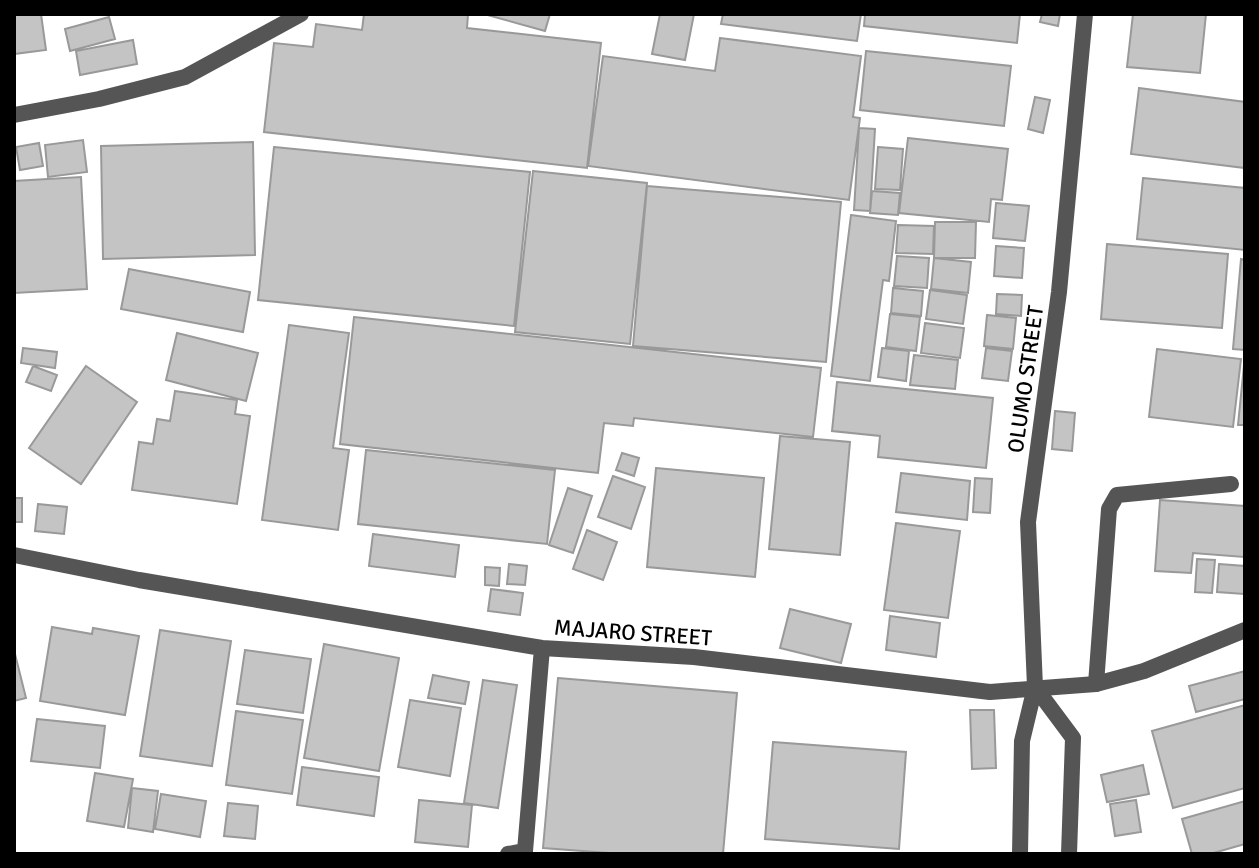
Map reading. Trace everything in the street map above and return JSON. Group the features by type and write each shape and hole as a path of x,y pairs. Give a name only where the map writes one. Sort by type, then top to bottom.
{"street":[{"path":"14,115 99,99 185,77 301,14"},
{"name":"OLUMO STREET","path":"1020,854 1022,741 1035,687 1028,522 1059,292 1085,14"},
{"path":"1096,684 1109,509 1117,495 1231,484"},
{"name":"MAJARO STREET","path":"14,555 139,580 542,648 694,657 990,692 1096,684 1144,671 1245,630"},
{"path":"508,854 525,851 542,648"},
{"path":"1035,687 1073,738 1069,854"}],"building":[{"path":"14,14 41,14 46,50 14,54"},
{"path":"364,14 468,14 467,28 601,43 587,168 264,132 274,43 313,47 316,24 362,30"},
{"path":"484,14 550,14 545,31"},
{"path":"660,14 694,14 685,60 652,54"},
{"path":"723,14 861,14 857,41 721,24"},
{"path":"865,14 1020,14 1017,43 864,26"},
{"path":"1042,14 1060,14 1058,26 1040,22"},
{"path":"1133,14 1206,14 1200,73 1127,67"},
{"path":"109,17 115,39 70,51 65,29"},
{"path":"720,38 861,56 853,117 860,118 849,200 588,166 603,56 715,71"},
{"path":"133,40 137,64 80,75 76,51"},
{"path":"866,51 1011,66 1004,126 860,110"},
{"path":"1139,88 1245,102 1245,168 1131,154"},
{"path":"1035,97 1050,100 1043,133 1028,129"},
{"path":"859,128 875,129 870,211 854,210"},
{"path":"908,138 1008,149 1002,200 991,199 989,222 899,213"},
{"path":"83,140 87,172 48,177 45,145"},
{"path":"253,142 255,255 103,259 101,146"},
{"path":"39,143 43,166 20,170 16,147"},
{"path":"274,147 530,172 514,326 258,300"},
{"path":"878,147 903,149 900,190 875,189"},
{"path":"533,171 647,183 630,344 515,332"},
{"path":"81,177 87,289 14,293 14,181"},
{"path":"1143,178 1245,188 1245,250 1137,239"},
{"path":"647,186 841,202 826,362 633,346"},
{"path":"872,191 900,193 898,215 870,213"},
{"path":"996,203 1029,206 1025,241 993,238"},
{"path":"851,215 896,221 889,281 883,280 870,381 831,376"},
{"path":"935,222 976,222 975,258 934,258"},
{"path":"898,225 934,226 933,254 896,253"},
{"path":"1107,244 1228,254 1222,328 1101,319"},
{"path":"996,246 1024,248 1022,278 994,276"},
{"path":"897,256 929,258 927,288 894,286"},
{"path":"934,258 971,262 968,293 931,289"},
{"path":"1241,259 1245,260 1245,350 1233,349"},
{"path":"129,269 250,292 243,332 121,309"},
{"path":"893,288 923,291 921,316 891,313"},
{"path":"930,290 967,295 963,324 926,319"},
{"path":"997,294 1022,295 1021,316 996,314"},
{"path":"890,314 920,317 916,351 886,347"},
{"path":"987,315 1016,318 1013,349 984,346"},
{"path":"354,317 821,368 813,437 634,418 633,426 604,423 598,473 340,444"},
{"path":"925,323 964,328 960,358 921,353"},
{"path":"289,325 349,333 333,448 349,450 338,530 262,520"},
{"path":"177,333 258,353 246,401 166,380"},
{"path":"23,348 57,352 55,368 21,363"},
{"path":"882,348 909,351 906,381 878,377"},
{"path":"986,348 1012,351 1008,381 982,378"},
{"path":"1157,349 1241,359 1233,427 1149,417"},
{"path":"914,355 958,360 955,389 910,385"},
{"path":"1245,355 1245,425 1238,425"},
{"path":"33,366 57,375 51,391 26,382"},
{"path":"86,366 137,402 81,484 29,448"},
{"path":"837,382 993,398 986,468 878,457 880,436 832,431"},
{"path":"175,391 237,400 235,414 250,416 237,504 132,490 139,442 153,444 157,419 170,421"},
{"path":"1055,411 1075,413 1072,451 1052,449"},
{"path":"780,436 850,442 840,555 769,549"},
{"path":"366,450 555,470 547,544 358,524"},
{"path":"622,453 639,458 634,476 616,470"},
{"path":"656,468 764,478 755,577 647,567"},
{"path":"901,473 970,481 967,520 896,512"},
{"path":"613,476 645,487 631,529 598,517"},
{"path":"975,478 992,479 990,513 973,512"},
{"path":"568,488 592,496 573,553 549,545"},
{"path":"14,498 22,498 22,522 14,522"},
{"path":"1160,500 1245,506 1244,557 1193,553 1191,573 1155,571"},
{"path":"38,504 67,507 64,534 35,531"},
{"path":"896,523 960,531 948,618 884,610"},
{"path":"587,530 617,542 603,580 573,569"},
{"path":"373,534 459,545 455,577 369,566"},
{"path":"1197,559 1215,560 1212,593 1195,592"},
{"path":"509,564 527,566 525,585 507,584"},
{"path":"1219,564 1245,566 1244,594 1217,592"},
{"path":"485,567 500,568 499,586 485,585"},
{"path":"491,589 523,593 520,615 488,611"},
{"path":"790,609 851,624 841,663 780,648"},
{"path":"890,616 940,623 936,657 886,650"},
{"path":"52,627 92,634 93,628 139,636 125,715 40,701"},
{"path":"160,630 231,641 212,766 140,756"},
{"path":"324,644 399,658 379,771 304,758"},
{"path":"14,650 26,698 14,701"},
{"path":"245,650 311,659 303,713 237,704"},
{"path":"1245,671 1245,699 1196,712 1189,686"},
{"path":"433,675 469,682 465,704 428,698"},
{"path":"558,678 737,693 723,854 622,854 543,848"},
{"path":"483,680 517,685 498,808 464,803"},
{"path":"410,700 461,708 450,776 398,767"},
{"path":"1245,705 1245,788 1173,808 1152,731"},
{"path":"970,710 994,710 996,768 972,769"},
{"path":"236,711 303,720 292,794 226,785"},
{"path":"37,719 105,726 100,768 31,761"},
{"path":"773,742 906,752 899,849 765,839"},
{"path":"1143,765 1149,794 1107,802 1101,775"},
{"path":"302,767 379,777 374,816 297,805"},
{"path":"95,773 133,779 124,827 87,821"},
{"path":"132,788 158,791 153,832 128,828"},
{"path":"161,794 206,801 200,837 155,829"},
{"path":"419,800 472,805 468,847 415,842"},
{"path":"1136,800 1141,832 1115,836 1110,804"},
{"path":"1245,801 1245,844 1210,854 1192,854 1182,819"},
{"path":"228,803 258,806 255,839 224,836"}]}
